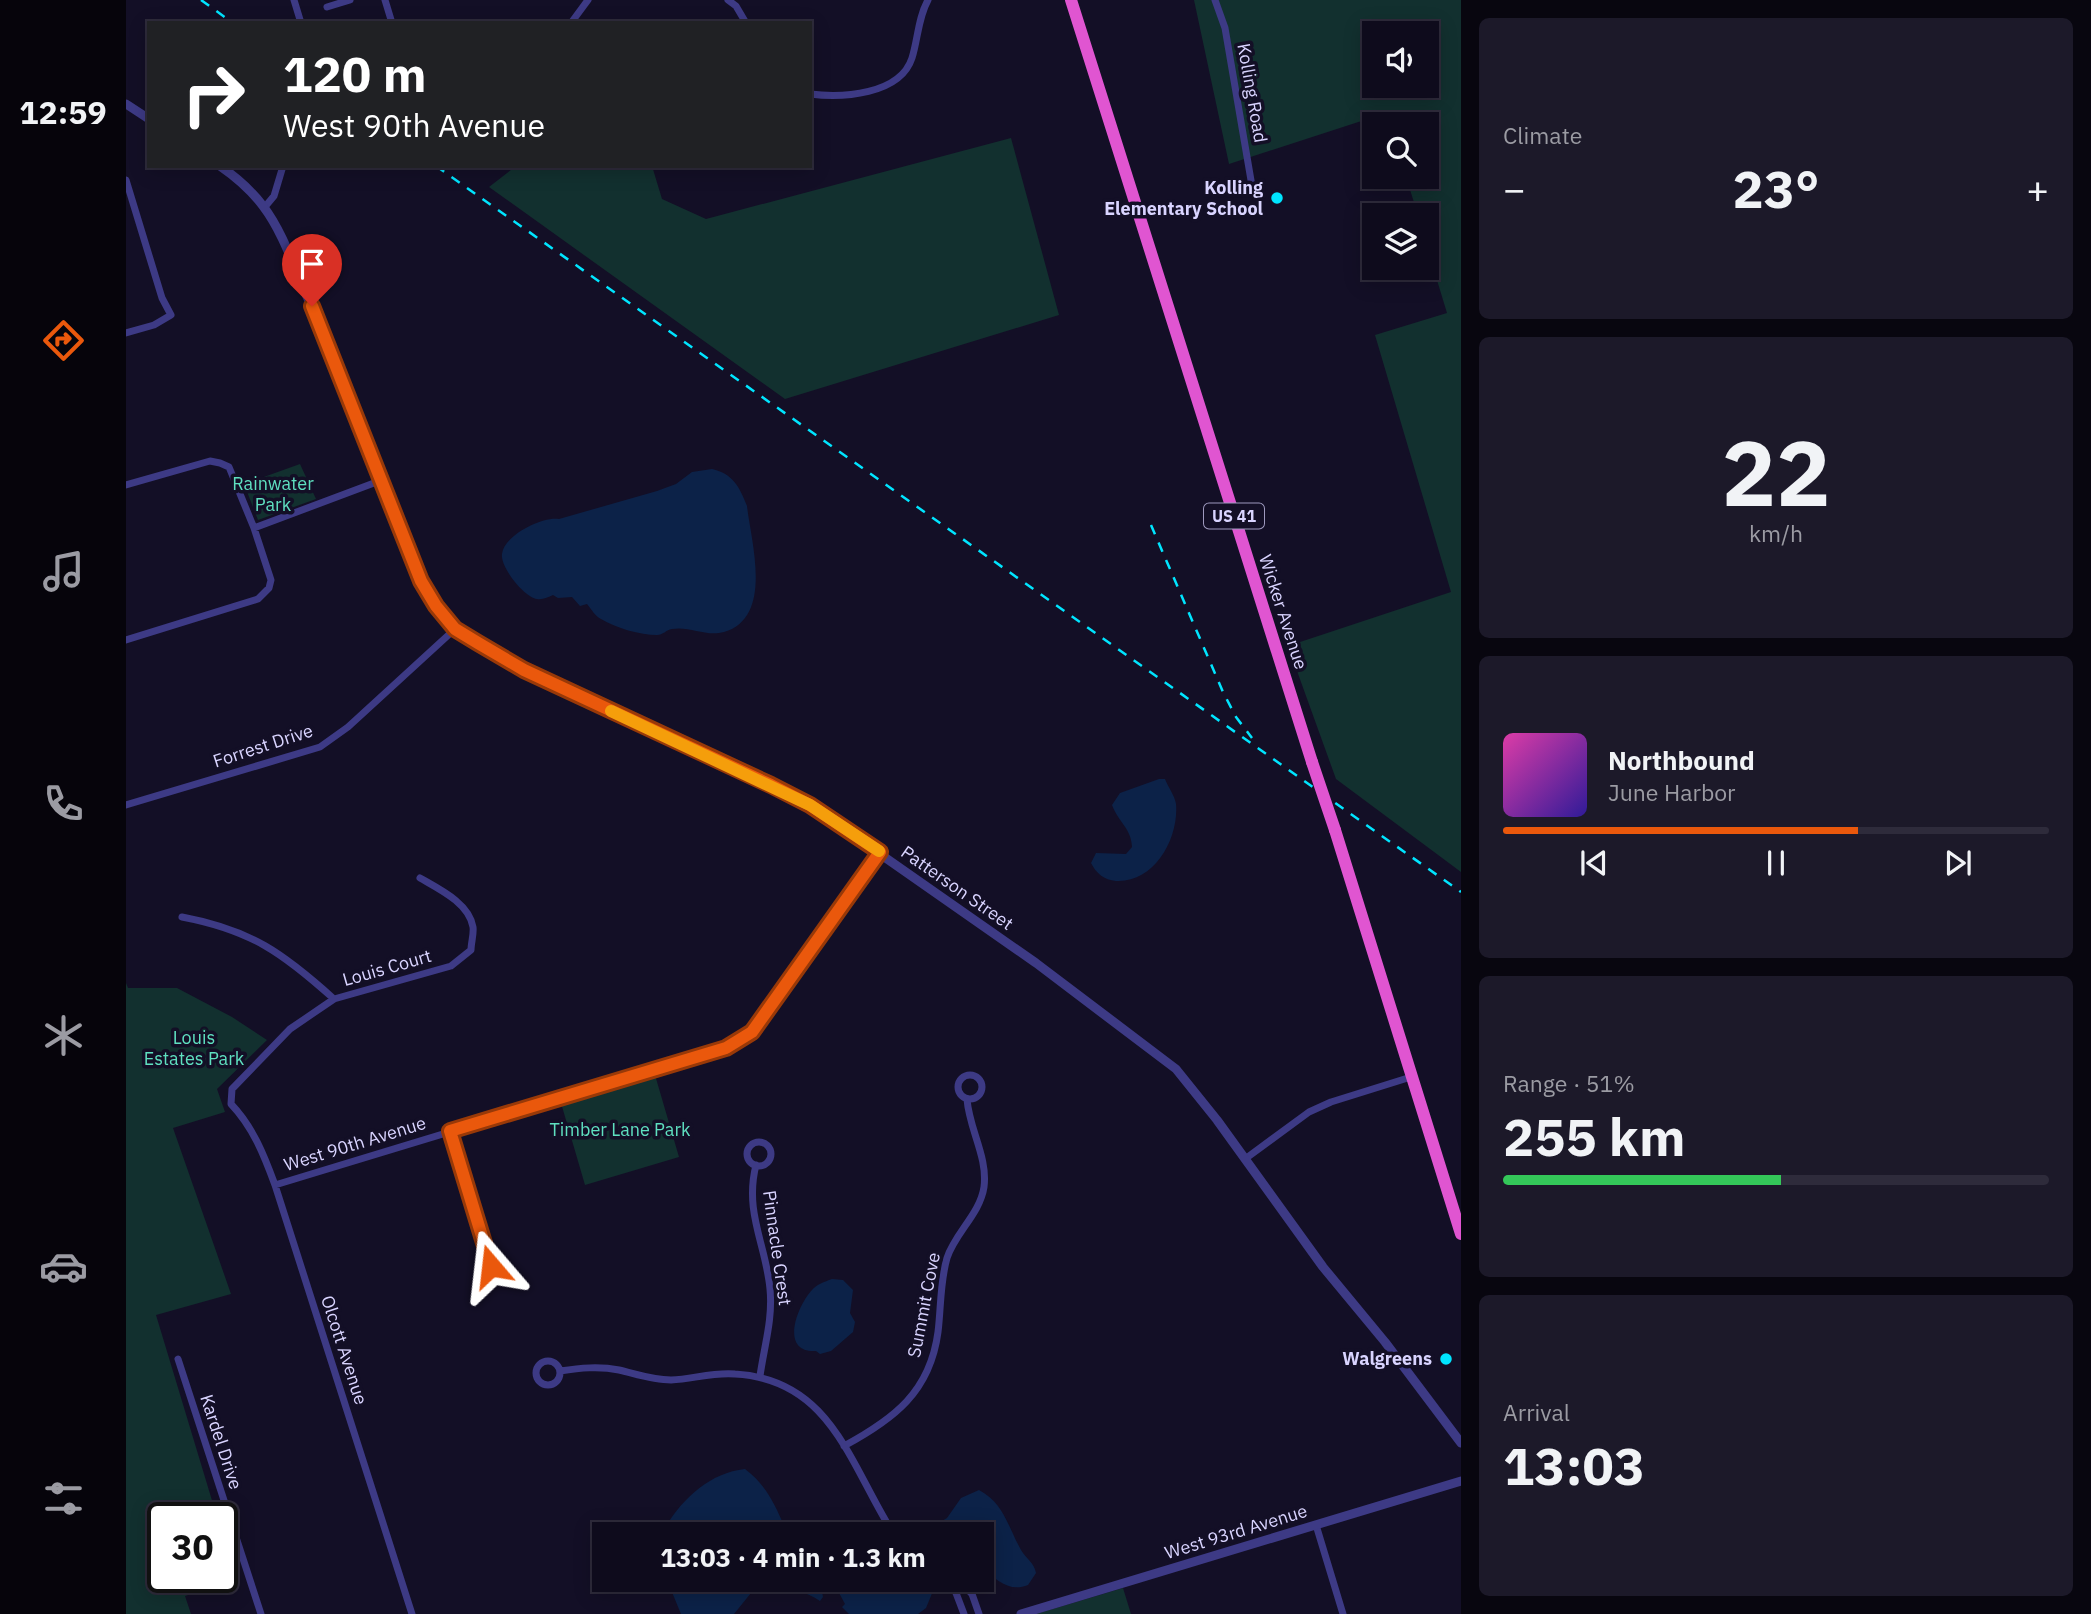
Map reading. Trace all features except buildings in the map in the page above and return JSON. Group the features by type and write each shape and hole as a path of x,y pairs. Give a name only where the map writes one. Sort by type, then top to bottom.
{"highway":[{"name":"Wicker Avenue","path":"1071,0 1461,1234"}],"street":[{"path":"294,0 300,21"},
{"path":"327,7 350,0"},
{"path":"385,0 391,21"},
{"path":"572,21 588,0"},
{"path":"728,0 736,6 745,21"},
{"path":"812,94 845,97 892,83 903,74 911,61 922,12 928,0"},
{"name":"Kolling Road","path":"1215,0 1225,28 1253,192"},
{"path":"126,104 147,118"},
{"name":"Patterson Street","path":"222,168 247,188 264,208 322,329 421,581 436,606 455,629 524,670 810,805 1036,962 1176,1069 1217,1120 1323,1267 1385,1342 1461,1443"},
{"path":"264,208 277,190 282,168"},
{"path":"126,180 162,298 171,315 154,325 126,333"},
{"path":"126,485 195,464 210,461 220,463 233,473 271,580 269,588 258,599 126,640"},
{"path":"254,528 382,480"},
{"name":"Forrest Drive","path":"126,805 320,747 348,727 455,629"},
{"name":"West 90th Avenue","path":"275,1185 726,1048 752,1032 880,852"},
{"name":"Louis Court","path":"334,999 451,966 471,950 473,928 468,913 447,894 420,878"},
{"path":"182,917 211,922 248,935 298,966 334,999"},
{"name":"Olcott Avenue","path":"334,999 290,1029 232,1089 231,1104 242,1116 261,1147 275,1185 412,1614"},
{"path":"1245,1159 1310,1112 1331,1102 1411,1077"},
{"name":"Summit Cove","path":"844,1446 887,1421 902,1407 917,1390 934,1353 947,1260 952,1245 972,1214 984,1188 982,1158 968,1112 967,1099"},
{"path":"450,1131 491,1266"},
{"name":"Pinnacle Crest","path":"756,1165 752,1188 753,1217 770,1289 769,1335 760,1376"},
{"name":"Kardel Drive","path":"178,1359 261,1614"},
{"path":"560,1371 580,1367 606,1368 671,1380 715,1373 760,1376 800,1395 828,1419 886,1522"},
{"name":"West 93rd Avenue","path":"1021,1614 1461,1481"},
{"path":"1316,1525 1343,1614"},
{"path":"955,1592 964,1614"},
{"path":"970,1592 979,1614"}],"green space":[{"path":"1194,0 1461,0 1461,872 1336,779 1288,646 1451,592 1375,335 1447,313 1437,280 1439,203 1414,203 1410,189 1439,189 1439,112 1362,112 1362,121 1229,164"},
{"path":"1011,138 1059,315 785,399 489,187 513,168 653,168 662,199 706,219"},
{"name":"Rainwater Park","path":"300,464 316,499 258,520 244,484"},
{"name":"Louis Estates Park","path":"126,983 128,988 177,988 232,1017 267,1040 217,1089 225,1112 173,1128 231,1294 156,1315 212,1502 147,1502 147,1593 195,1593 185,1596 191,1614 126,1614"},
{"name":"Timber Lane Park","path":"655,1075 679,1157 585,1185 561,1103"},
{"path":"1123,1588 1131,1614 1036,1614"}],"water":[{"path":"712,469 725,474 741,492 747,506 755,558 754,595 749,611 740,624 724,632 711,633 679,628 657,635 628,630 601,619 587,604 580,606 572,597 532,597 520,587 502,560 504,547 510,540 534,524 657,491 676,484 692,472"},
{"path":"1165,779 1176,804 1176,817 1168,844 1152,867 1142,875 1130,880 1104,878 1091,863 1096,853 1126,854 1132,847 1127,830 1112,805 1120,793"},
{"path":"832,1279 843,1280 853,1290 850,1313 855,1322 853,1332 831,1351 820,1354 805,1350 798,1345 795,1337 797,1317 812,1290"},
{"path":"745,1469 753,1476 766,1490 782,1522 669,1522 685,1501 706,1483"},
{"path":"979,1490 1000,1509 1021,1550 1034,1566 1036,1573 1028,1585 1009,1586 994,1577 994,1522 940,1522 947,1518 961,1498"},
{"path":"672,1592 752,1592 734,1614 681,1614"},
{"path":"800,1592 822,1592 820,1601"},
{"path":"839,1592 933,1592 926,1608 918,1614 849,1614 842,1607 845,1604"}],"railway":[{"path":"201,0 230,21"},
{"path":"439,168 1461,892"},
{"path":"1151,525 1223,692 1236,717 1252,738"}],"slow traffic":[{"path":"611,711 810,805 879,851"}],"place":[{"name":"Kolling Elementary School","path":"1277,198"},
{"name":"Walgreens","path":"1446,1359"}],"route":[{"path":"312,306 421,581 436,606 455,629 524,670 810,805 880,852 752,1032 726,1048 450,1131 491,1266"}]}
